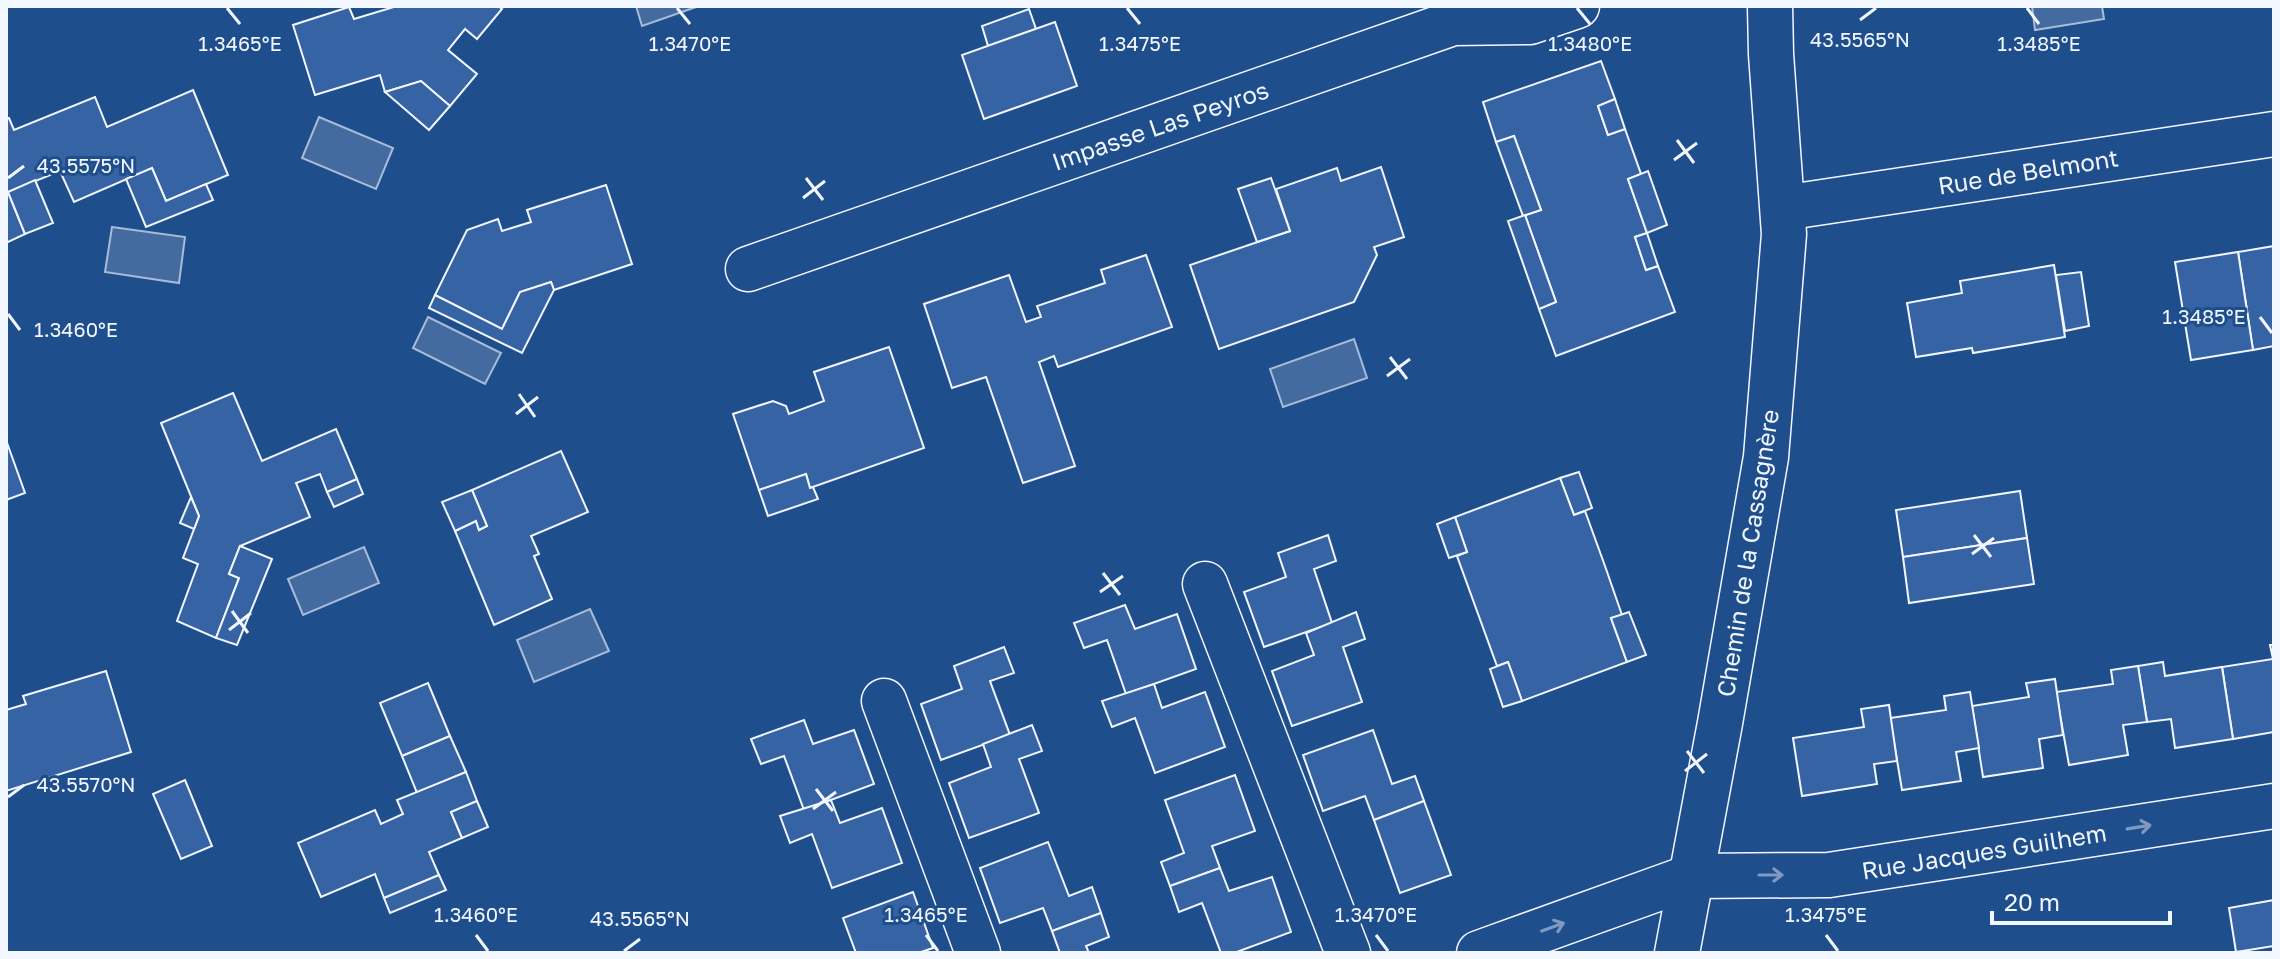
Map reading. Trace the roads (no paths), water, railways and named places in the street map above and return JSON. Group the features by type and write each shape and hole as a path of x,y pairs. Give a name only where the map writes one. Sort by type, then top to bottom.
{"street":[{"name":"Impasse Las Peyros","path":"748,269 1453,23 1530,22 1577,6"},
{"name":"Chemin de la Cassagnère","path":"1677,953 1766,457 1784,234 1770,6"},
{"name":"Rue de Belmont","path":"1783,208 2274,134"},
{"path":"1205,584 1348,953"},
{"path":"884,701 978,953"},
{"name":"Rue Jacques Guilhem","path":"1479,953 1693,876 1829,875 2274,806"}],"water":[{"path":"636,6 699,6 642,26"},
{"path":"2032,6 2102,6 2104,19 2035,30"},
{"path":"319,117 393,148 376,189 302,158"},
{"path":"112,227 185,237 179,283 105,272"},
{"path":"428,317 501,353 485,384 413,348"},
{"path":"1354,339 1367,378 1283,407 1270,369"},
{"path":"364,547 379,583 303,615 288,579"},
{"path":"590,609 609,651 534,682 517,640"}]}
